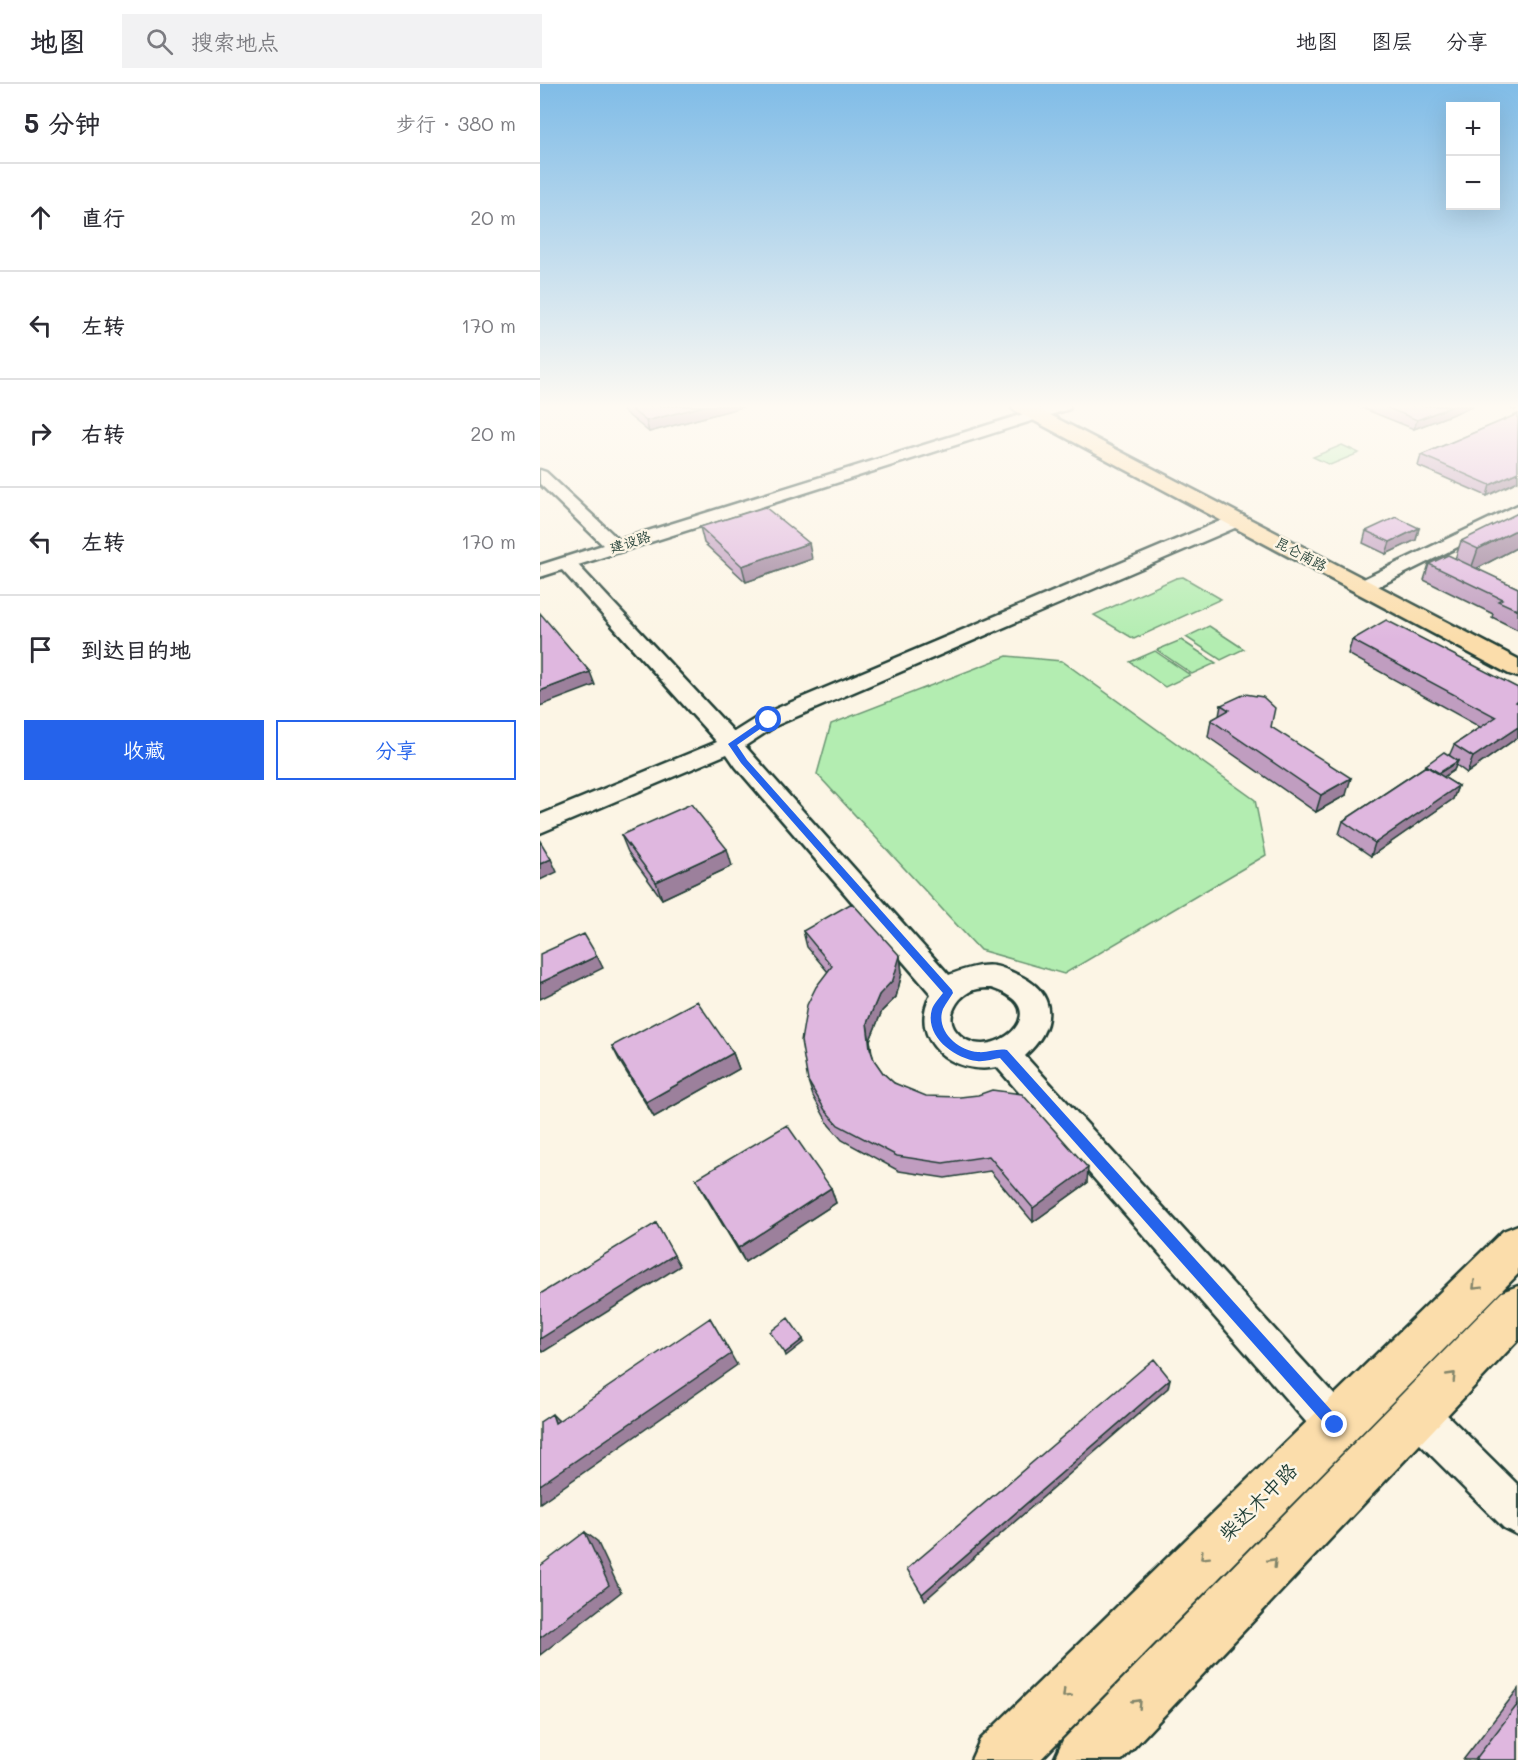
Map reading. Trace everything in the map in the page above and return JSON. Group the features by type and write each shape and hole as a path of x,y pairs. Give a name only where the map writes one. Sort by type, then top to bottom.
{"main road":[{"name":"昆仑南路","path":"1170,484 1518,669"},
{"name":"柴达木中路","path":"1000,1760 1518,1245"},
{"path":"1083,1760 1518,1308"}],"street":[{"path":"550,484 615,547"},
{"name":"建设路","path":"540,571 804,484"},
{"path":"1362,586 1518,510"},
{"path":"540,825 732,744 769,720 1238,520"},
{"path":"566,563 732,744 744,762 948,993"},
{"path":"994,977 1012,981 1026,991 1035,1005 1036,1020 1030,1036 1017,1048 1003,1053 978,1057 959,1052 945,1041 937,1026 937,1010 948,993 958,984 975,978 994,977"},
{"path":"1003,1053 1335,1425"},
{"path":"1417,1413 1518,1515"}],"green space":[{"path":"1183,577 1221,599 1134,639 1094,615 1176,578"},
{"path":"1209,626 1244,649 1221,660 1186,637"},
{"path":"1181,640 1216,663 1192,674 1157,650"},
{"path":"1155,651 1190,675 1165,687 1130,662"},
{"path":"1007,656 1062,661 1255,800 1266,855 1064,974 980,950 817,774 831,724"}],"building":[{"path":"765,507 809,543 742,566 700,527"},
{"path":"1518,513 1518,529 1478,549 1461,541"},
{"path":"1396,517 1419,528 1390,542 1366,531"},
{"path":"1448,555 1518,588 1518,610 1498,601 1502,599 1429,564"},
{"path":"540,613 590,672 540,691"},
{"path":"1386,620 1518,688 1516,702 1518,703 1518,727 1473,757 1454,745 1496,717 1352,640"},
{"path":"1245,694 1263,697 1275,708 1271,727 1351,778 1321,795 1211,720 1229,710 1221,705"},
{"path":"1444,752 1458,761 1439,773 1426,765"},
{"path":"1426,766 1458,786 1375,843 1343,821"},
{"path":"691,804 727,849 656,882 621,835"},
{"path":"540,841 551,859 540,864"},
{"path":"852,903 900,956 893,980 879,995 867,1023 870,1048 874,1060 883,1073 894,1083 926,1096 960,1097 978,1095 992,1090 1022,1094 1088,1168 1033,1208 989,1156 943,1163 897,1156 838,1125 825,1110 808,1081 801,1041 807,1005 816,987 832,966 803,931"},
{"path":"584,934 597,956 540,983 540,954"},
{"path":"697,1001 733,1053 646,1102 612,1046"},
{"path":"787,1125 831,1188 738,1248 696,1179"},
{"path":"656,1223 674,1255 540,1339 540,1294"},
{"path":"710,1318 731,1354 540,1485 540,1422 552,1414 555,1423"},
{"path":"788,1318 803,1339 785,1353 770,1332"},
{"path":"1154,1359 1170,1379 922,1594 907,1569"},
{"path":"585,1532 609,1585 540,1638 540,1566"},
{"path":"1518,1704 1518,1760 1475,1760"}],"route":[{"path":"769,720 732,744 744,762 948,993 937,1010 937,1026 945,1041 959,1052 978,1057 1003,1053 1335,1425"}]}
